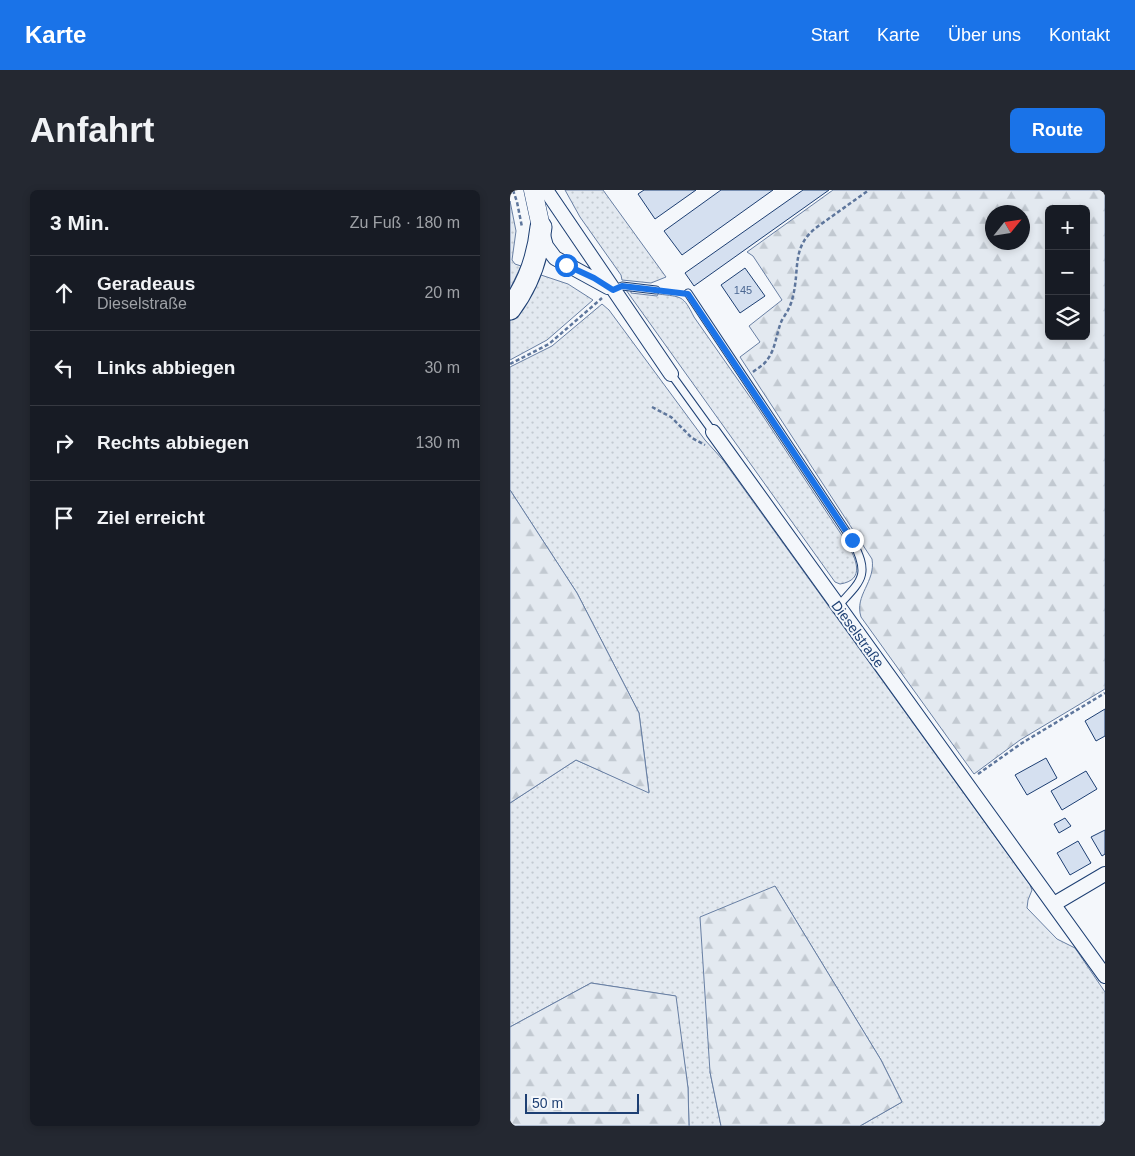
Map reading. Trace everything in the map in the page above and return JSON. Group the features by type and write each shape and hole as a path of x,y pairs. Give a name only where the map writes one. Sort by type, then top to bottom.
{"main road":[{"path":"510,309 534,264 539,248 541,227"}],"street":[{"name":"Dieselstraße","path":"533,190 546,246 555,258 613,290"},
{"name":"Dieselstraße","path":"546,190 671,374"},
{"name":"Dieselstraße","path":"713,432 1105,976"},
{"path":"1054,904 1105,874"}],"lane":[{"path":"613,290 622,286 656,290"},
{"path":"688,294 852,540 858,552 863,570 861,578 838,606"},
{"name":"Dieselstraße","path":"671,374 713,432"}],"path":[{"path":"744,380 767,360 771,354 777,333 792,302 798,255 804,240 813,230 869,190"},
{"path":"510,364 549,344 613,290"},
{"path":"656,290 688,294"},
{"path":"652,406 671,417 692,438 714,447 723,446"},
{"path":"966,783 1022,743 1105,693"}],"green space":[{"path":"565,190 603,190 666,277 651,283 622,280 621,275 580,217"},
{"path":"833,190 1105,190 1105,689 1020,740 974,774 861,617 860,602 871,575 872,559 740,357 760,342 749,326 782,300 753,256 747,252"},
{"path":"510,201 516,231 512,260 515,264 521,266 510,289"},
{"path":"538,274 568,284 593,300 547,340 510,360 510,321 518,311"},
{"path":"626,290 631,290 631,293 677,297 684,301 847,543 857,568 853,578 848,582 840,584 835,582"},
{"path":"602,304 609,310 705,440 723,460 1030,885 1032,890 1027,908 1057,939 1075,948 1105,992 1105,1126 860,1126 902,1102 881,1060 775,886 710,1072 721,1126 689,1126 688,1088 675,996 591,983 510,1027 510,803 576,760 649,792 639,713 577,593 510,490 510,367 552,346"},
{"path":"510,490 577,593 639,713 649,793 576,760 510,803"},
{"path":"775,886 881,1060 902,1102 860,1126 721,1126 710,1072 700,917"},
{"path":"591,983 676,996 688,1088 689,1126 510,1126 510,1027"}],"building":[{"path":"644,190 696,190 655,219 638,194"},
{"path":"721,190 773,190 682,255 664,231"},
{"path":"803,190 829,190 694,286 685,273"},
{"path":"745,268 765,296 740,313 721,285"},
{"path":"1105,709 1105,736 1096,741 1085,721"},
{"path":"1046,758 1057,778 1027,795 1015,775"},
{"path":"1086,771 1097,789 1062,810 1051,791"},
{"path":"1065,818 1071,826 1059,833 1054,824"},
{"path":"1105,830 1105,854 1102,856 1091,837"},
{"path":"1078,841 1091,863 1070,875 1057,853"}],"route":[{"path":"566,265 594,278 613,290 622,286 688,294 852,540"}]}
